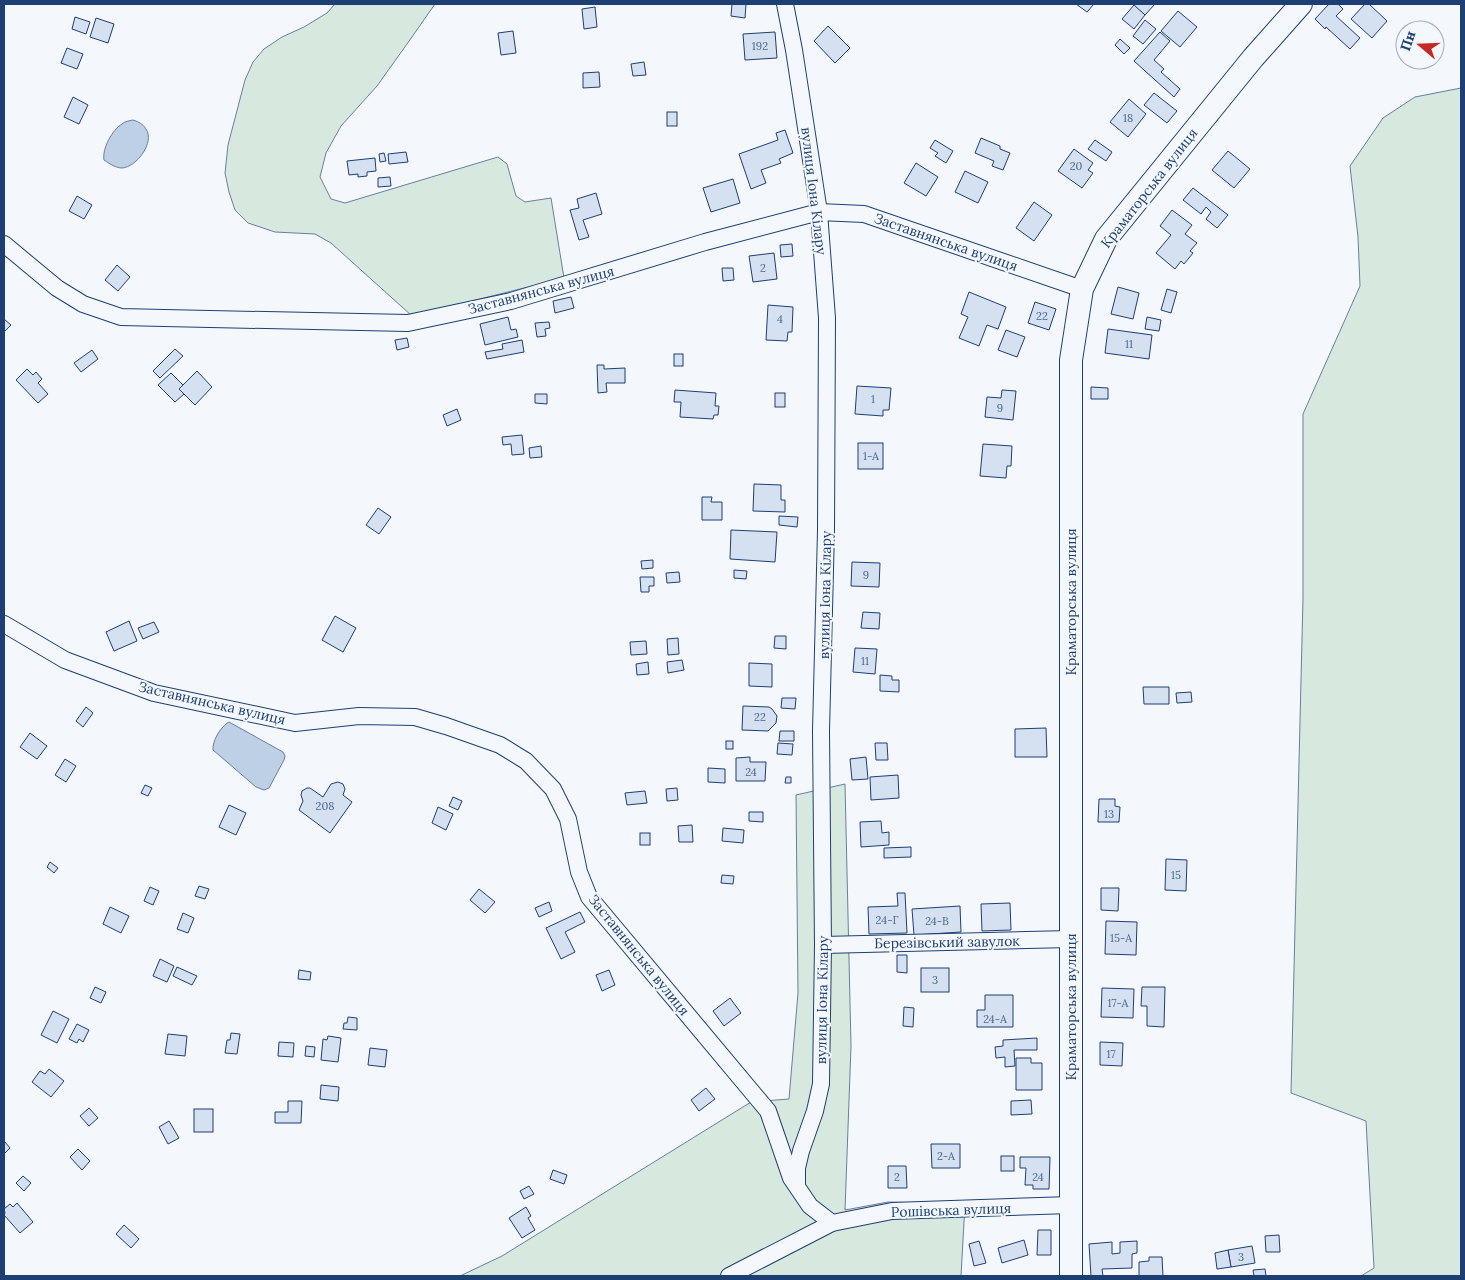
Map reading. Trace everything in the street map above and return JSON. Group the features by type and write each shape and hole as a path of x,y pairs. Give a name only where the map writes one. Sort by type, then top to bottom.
{"street":[{"name":"вулиця Іона Кілару","path":"785,4 819,212 827,318 826,530 821,731 823,945 821,1084 815,1111 800,1151 797,1168 797,1186"},
{"name":"Краматорська вулиця","path":"1071,1276 1071,360 1082,289 1106,239 1252,58 1301,4"},
{"name":"Заставнянська вулиця","path":"4,244 57,288 83,304 121,316 408,323 510,302 705,242 819,212 864,214 1082,289"},
{"name":"Заставнянська вулиця","path":"4,624 65,660 154,693 295,723 359,716 415,717 500,746 526,761 553,789 568,819 579,872 589,896 768,1111 791,1178 810,1206 832,1223"},
{"name":"Березівський завулок","path":"823,945 1071,939"},
{"name":"Рошівська вулиця","path":"832,1223 892,1211 1071,1205"},
{"path":"729,1276 832,1223"}],"shaded area":[{"path":"335,4 435,4 377,86 341,126 326,153 320,177 331,199 345,203 498,157 507,164 516,196 525,202 551,198 564,278 412,316 331,243 315,234 275,232 248,223 235,210 225,173 228,145 245,80 253,62 264,49 327,13"},
{"path":"1461,88 1461,1276 1361,1276 1374,1268 1366,1121 1291,1093 1303,598 1303,414 1360,286 1358,237 1350,166 1383,118 1415,97"},
{"path":"845,784 851,1046 845,1210 888,1202 965,1204 961,1276 460,1276 502,1256 751,1102 789,1099 798,993 796,795"}],"water":[{"path":"133,120 141,123 146,129 148,140 146,147 139,159 128,167 115,167 104,160 106,145 118,127 124,122"},
{"path":"229,722 283,752 284,760 269,788 264,790 256,787 213,750 218,734"}],"building":[{"path":"732,4 746,4 745,18 731,16"},
{"path":"1076,4 1094,4 1087,12"},
{"path":"1132,4 1155,4 1145,15"},
{"path":"1329,4 1338,4 1343,9 1336,16 1360,38 1350,49 1315,19"},
{"path":"1365,4 1369,4 1387,21 1372,38 1351,19"},
{"path":"1134,5 1145,15 1134,29 1122,19"},
{"path":"595,7 597,27 584,29 582,9"},
{"path":"1178,11 1197,27 1180,47 1161,31"},
{"path":"75,17 90,22 86,34 72,29"},
{"path":"96,18 114,24 108,43 90,37"},
{"path":"1145,20 1156,29 1143,44 1133,36"},
{"path":"828,26 850,48 835,63 814,41"},
{"path":"513,31 516,53 501,55 498,33"},
{"path":"775,32 777,58 745,60 743,34"},
{"path":"1160,32 1170,41 1154,60 1164,69 1161,72 1180,89 1174,97 1134,61"},
{"path":"1120,39 1130,48 1124,54 1115,45"},
{"path":"67,48 83,54 77,69 61,63"},
{"path":"644,62 646,75 633,76 631,64"},
{"path":"599,72 600,87 583,88 583,73"},
{"path":"1154,93 1177,111 1167,123 1144,105"},
{"path":"73,97 88,105 79,124 64,117"},
{"path":"1129,99 1146,114 1128,137 1110,122"},
{"path":"667,112 677,112 677,126 667,126"},
{"path":"785,130 793,153 779,159 781,163 761,170 766,183 751,189 739,154 778,140 776,133"},
{"path":"981,138 1000,146 1000,149 1010,153 1003,170 992,166 994,161 975,153"},
{"path":"935,140 953,151 946,163 935,156 938,153 930,148"},
{"path":"1095,140 1112,152 1106,161 1088,149"},
{"path":"1074,149 1093,163 1088,170 1093,173 1082,188 1058,171"},
{"path":"1228,151 1250,169 1234,188 1212,170"},
{"path":"406,152 408,162 389,164 388,154"},
{"path":"384,153 386,161 380,162 379,154"},
{"path":"375,158 376,171 367,172 367,176 349,175 347,161"},
{"path":"916,163 938,177 926,196 904,183"},
{"path":"965,171 988,182 978,203 955,192"},
{"path":"390,177 391,186 378,187 378,178"},
{"path":"733,179 740,203 711,212 703,188"},
{"path":"1193,188 1228,215 1217,228 1206,219 1211,212 1206,207 1201,214 1183,200"},
{"path":"596,193 602,214 583,220 589,237 579,240 570,210 579,208 577,199"},
{"path":"77,196 92,205 84,219 69,211"},
{"path":"1034,202 1052,215 1034,241 1016,228"},
{"path":"1172,210 1192,225 1185,234 1197,243 1190,251 1193,253 1184,264 1181,261 1175,269 1156,253 1171,235 1160,226"},
{"path":"792,244 793,256 781,257 780,245"},
{"path":"774,253 777,279 753,282 749,256"},
{"path":"117,265 130,277 118,291 105,280"},
{"path":"722,268 733,268 734,280 723,281"},
{"path":"1118,287 1139,293 1133,319 1111,314"},
{"path":"1167,289 1177,292 1171,313 1161,310"},
{"path":"969,292 1006,307 998,329 987,325 979,346 959,338 968,317 961,314"},
{"path":"571,297 574,308 555,313 553,301"},
{"path":"1035,302 1056,309 1049,330 1028,323"},
{"path":"768,305 793,307 792,332 788,332 787,341 766,340"},
{"path":"508,317 511,330 516,329 518,337 485,345 480,324"},
{"path":"1147,317 1161,320 1159,331 1145,329"},
{"path":"4,319 11,325 4,332"},
{"path":"549,322 550,328 545,329 546,336 537,337 535,323"},
{"path":"1108,329 1152,335 1149,359 1105,353"},
{"path":"1006,330 1025,337 1017,357 998,350"},
{"path":"407,338 409,347 397,350 395,340"},
{"path":"522,340 524,352 487,359 485,352 503,349 502,344"},
{"path":"175,349 183,356 160,378 153,371"},
{"path":"92,350 98,359 81,372 74,363"},
{"path":"674,354 683,354 683,366 674,366"},
{"path":"597,365 604,365 604,369 625,368 625,383 606,383 607,392 598,393"},
{"path":"27,369 33,375 36,372 42,379 38,383 48,394 38,403 16,380"},
{"path":"197,371 212,387 195,405 179,389"},
{"path":"171,373 183,385 179,389 184,394 175,402 158,385"},
{"path":"857,386 891,388 889,410 883,410 883,416 855,414"},
{"path":"1091,387 1108,388 1108,399 1091,399"},
{"path":"675,390 716,393 715,406 719,406 718,415 714,415 713,419 680,417 681,402 674,402"},
{"path":"1002,390 1016,391 1013,420 985,417 987,397 1001,398"},
{"path":"775,393 785,393 785,407 775,407"},
{"path":"535,394 547,394 547,404 535,403"},
{"path":"457,409 461,420 447,426 443,415"},
{"path":"522,435 524,454 512,455 511,444 503,445 502,437"},
{"path":"858,443 883,443 883,469 858,469"},
{"path":"983,444 1012,446 1011,466 1007,466 1006,478 980,476"},
{"path":"541,446 542,457 530,458 529,448"},
{"path":"754,484 781,485 781,500 785,500 785,512 753,511"},
{"path":"702,497 712,497 711,502 722,502 722,520 702,520"},
{"path":"378,508 391,517 379,534 366,525"},
{"path":"779,516 798,517 797,527 779,525"},
{"path":"731,530 777,532 775,562 730,559"},
{"path":"653,560 653,568 642,569 641,561"},
{"path":"852,562 880,563 879,587 851,586"},
{"path":"734,570 747,571 746,579 734,578"},
{"path":"679,572 680,582 667,583 666,573"},
{"path":"640,577 654,577 654,586 649,586 649,592 641,592"},
{"path":"863,612 880,613 879,629 861,628"},
{"path":"335,616 356,628 343,652 322,640"},
{"path":"129,621 137,641 114,651 106,632"},
{"path":"154,622 159,632 143,639 138,628"},
{"path":"775,636 786,636 786,649 774,648"},
{"path":"678,638 679,654 668,655 667,639"},
{"path":"646,641 647,654 631,655 630,642"},
{"path":"855,648 877,649 875,674 853,672"},
{"path":"682,660 684,670 668,673 667,662"},
{"path":"648,662 649,674 637,675 636,664"},
{"path":"749,663 772,664 772,687 749,686"},
{"path":"880,675 892,676 892,680 899,680 899,692 880,691"},
{"path":"1143,687 1169,687 1169,704 1144,704"},
{"path":"1191,692 1192,702 1177,703 1176,693"},
{"path":"782,698 796,698 795,709 781,708"},
{"path":"743,706 769,707 777,716 776,723 768,731 742,730"},
{"path":"86,707 93,713 83,727 76,721"},
{"path":"1046,728 1047,757 1015,757 1015,729"},
{"path":"780,731 794,731 794,741 779,741"},
{"path":"30,733 47,746 37,759 20,747"},
{"path":"726,741 733,741 733,749 726,749"},
{"path":"778,743 793,744 792,755 777,754"},
{"path":"875,743 887,743 888,760 876,760"},
{"path":"750,757 750,762 766,762 765,781 736,781 736,758"},
{"path":"866,757 868,779 852,780 850,759"},
{"path":"65,759 76,766 66,782 55,775"},
{"path":"708,768 725,769 725,783 708,782"},
{"path":"898,775 899,798 871,800 870,777"},
{"path":"786,777 791,777 791,783 785,783"},
{"path":"338,782 343,784 345,789 343,795 352,802 330,833 299,810 303,801 301,795 302,791 310,788 323,797 331,784"},
{"path":"145,785 152,788 148,796 141,793"},
{"path":"677,788 678,800 667,801 666,789"},
{"path":"645,791 647,803 627,805 625,793"},
{"path":"453,797 462,801 458,810 449,806"},
{"path":"1099,799 1115,799 1115,806 1120,807 1119,822 1098,822"},
{"path":"229,805 246,813 236,835 219,827"},
{"path":"438,807 453,814 446,830 432,823"},
{"path":"749,812 763,812 763,822 749,821"},
{"path":"881,821 882,833 889,832 889,845 861,847 860,822"},
{"path":"692,825 693,842 679,842 678,826"},
{"path":"723,828 744,830 743,843 722,841"},
{"path":"640,833 650,833 650,845 640,845"},
{"path":"911,847 911,857 884,858 884,848"},
{"path":"1166,859 1187,860 1186,891 1165,890"},
{"path":"50,862 58,868 54,873 47,867"},
{"path":"722,875 734,876 733,884 721,883"},
{"path":"199,886 209,889 205,899 195,896"},
{"path":"150,887 159,891 153,905 144,901"},
{"path":"1101,888 1119,888 1118,911 1101,910"},
{"path":"479,889 495,902 485,913 470,900"},
{"path":"897,893 905,893 907,933 869,934 868,907 898,906"},
{"path":"549,902 552,911 539,917 535,908"},
{"path":"1010,903 1011,930 982,931 981,904"},
{"path":"960,906 961,932 914,935 912,909"},
{"path":"110,907 129,916 121,933 103,924"},
{"path":"580,912 585,922 565,932 575,952 561,959 546,928"},
{"path":"183,913 194,918 188,933 177,929"},
{"path":"1106,921 1137,922 1136,955 1105,954"},
{"path":"897,955 907,955 907,973 897,972"},
{"path":"160,959 174,966 167,982 153,976"},
{"path":"177,967 197,976 192,985 173,976"},
{"path":"921,968 949,968 949,992 921,992"},
{"path":"299,970 311,972 310,980 298,979"},
{"path":"609,970 615,985 602,991 596,975"},
{"path":"95,987 106,992 101,1003 90,998"},
{"path":"1142,987 1165,987 1164,1027 1147,1026 1147,1006 1141,1006"},
{"path":"1102,988 1134,989 1133,1018 1101,1017"},
{"path":"985,995 1013,995 1013,1027 977,1027 977,1010 985,1010"},
{"path":"730,998 741,1013 724,1026 713,1011"},
{"path":"904,1007 914,1008 913,1027 903,1026"},
{"path":"53,1011 69,1019 57,1043 41,1035"},
{"path":"348,1017 357,1018 357,1030 343,1029"},
{"path":"77,1024 89,1030 83,1042 79,1039 77,1043 69,1039"},
{"path":"231,1033 240,1034 237,1054 225,1053 227,1040 230,1040"},
{"path":"168,1034 187,1036 185,1056 165,1054"},
{"path":"328,1036 341,1038 338,1062 321,1060 323,1039 327,1040"},
{"path":"1037,1038 1037,1050 1014,1050 1015,1066 1005,1067 1005,1057 996,1058 995,1047 1003,1046 1003,1040"},
{"path":"279,1042 294,1043 293,1057 278,1056"},
{"path":"1100,1042 1123,1043 1122,1066 1100,1065"},
{"path":"306,1046 315,1047 314,1057 305,1056"},
{"path":"370,1048 387,1050 385,1067 368,1065"},
{"path":"1016,1058 1031,1058 1031,1063 1042,1063 1042,1090 1016,1090"},
{"path":"49,1069 64,1081 51,1097 32,1082 40,1071 45,1074"},
{"path":"321,1085 339,1087 338,1101 320,1099"},
{"path":"706,1088 715,1099 699,1111 691,1100"},
{"path":"1031,1100 1032,1114 1011,1115 1011,1101"},
{"path":"288,1101 302,1101 301,1123 275,1123 275,1112 288,1112"},
{"path":"89,1108 98,1118 89,1126 80,1116"},
{"path":"194,1109 213,1109 213,1132 194,1132"},
{"path":"169,1121 179,1138 168,1144 159,1127"},
{"path":"4,1141 10,1148 4,1154"},
{"path":"931,1144 960,1144 960,1168 932,1168"},
{"path":"78,1149 90,1161 82,1170 70,1157"},
{"path":"1001,1156 1014,1156 1014,1171 1001,1171"},
{"path":"1020,1157 1050,1157 1049,1189 1033,1189 1033,1185 1025,1185 1026,1168 1020,1168"},
{"path":"888,1166 906,1166 907,1188 888,1188"},
{"path":"553,1170 567,1175 564,1184 550,1179"},
{"path":"23,1176 31,1183 24,1191 16,1183"},
{"path":"529,1186 534,1194 524,1199 520,1191"},
{"path":"17,1203 33,1222 20,1233 4,1215 4,1209 10,1204 13,1207"},
{"path":"526,1207 531,1216 528,1218 535,1230 522,1238 509,1218"},
{"path":"124,1225 139,1239 131,1248 116,1234"},
{"path":"1038,1230 1051,1230 1051,1255 1037,1255"},
{"path":"1279,1235 1280,1252 1266,1252 1265,1236"},
{"path":"1024,1240 1028,1255 1002,1263 998,1248"},
{"path":"979,1241 986,1263 974,1266 969,1244"},
{"path":"1137,1241 1137,1253 1132,1254 1132,1268 1102,1269 1103,1276 1091,1276 1089,1244 1112,1242 1112,1254 1120,1253 1120,1242"},
{"path":"1252,1246 1255,1263 1231,1267 1228,1250"},
{"path":"1228,1250 1231,1267 1217,1269 1215,1253"},
{"path":"1149,1257 1162,1257 1163,1276 1139,1276 1139,1262 1149,1261"},
{"path":"1265,1269 1266,1276 1254,1276 1253,1270"}]}
